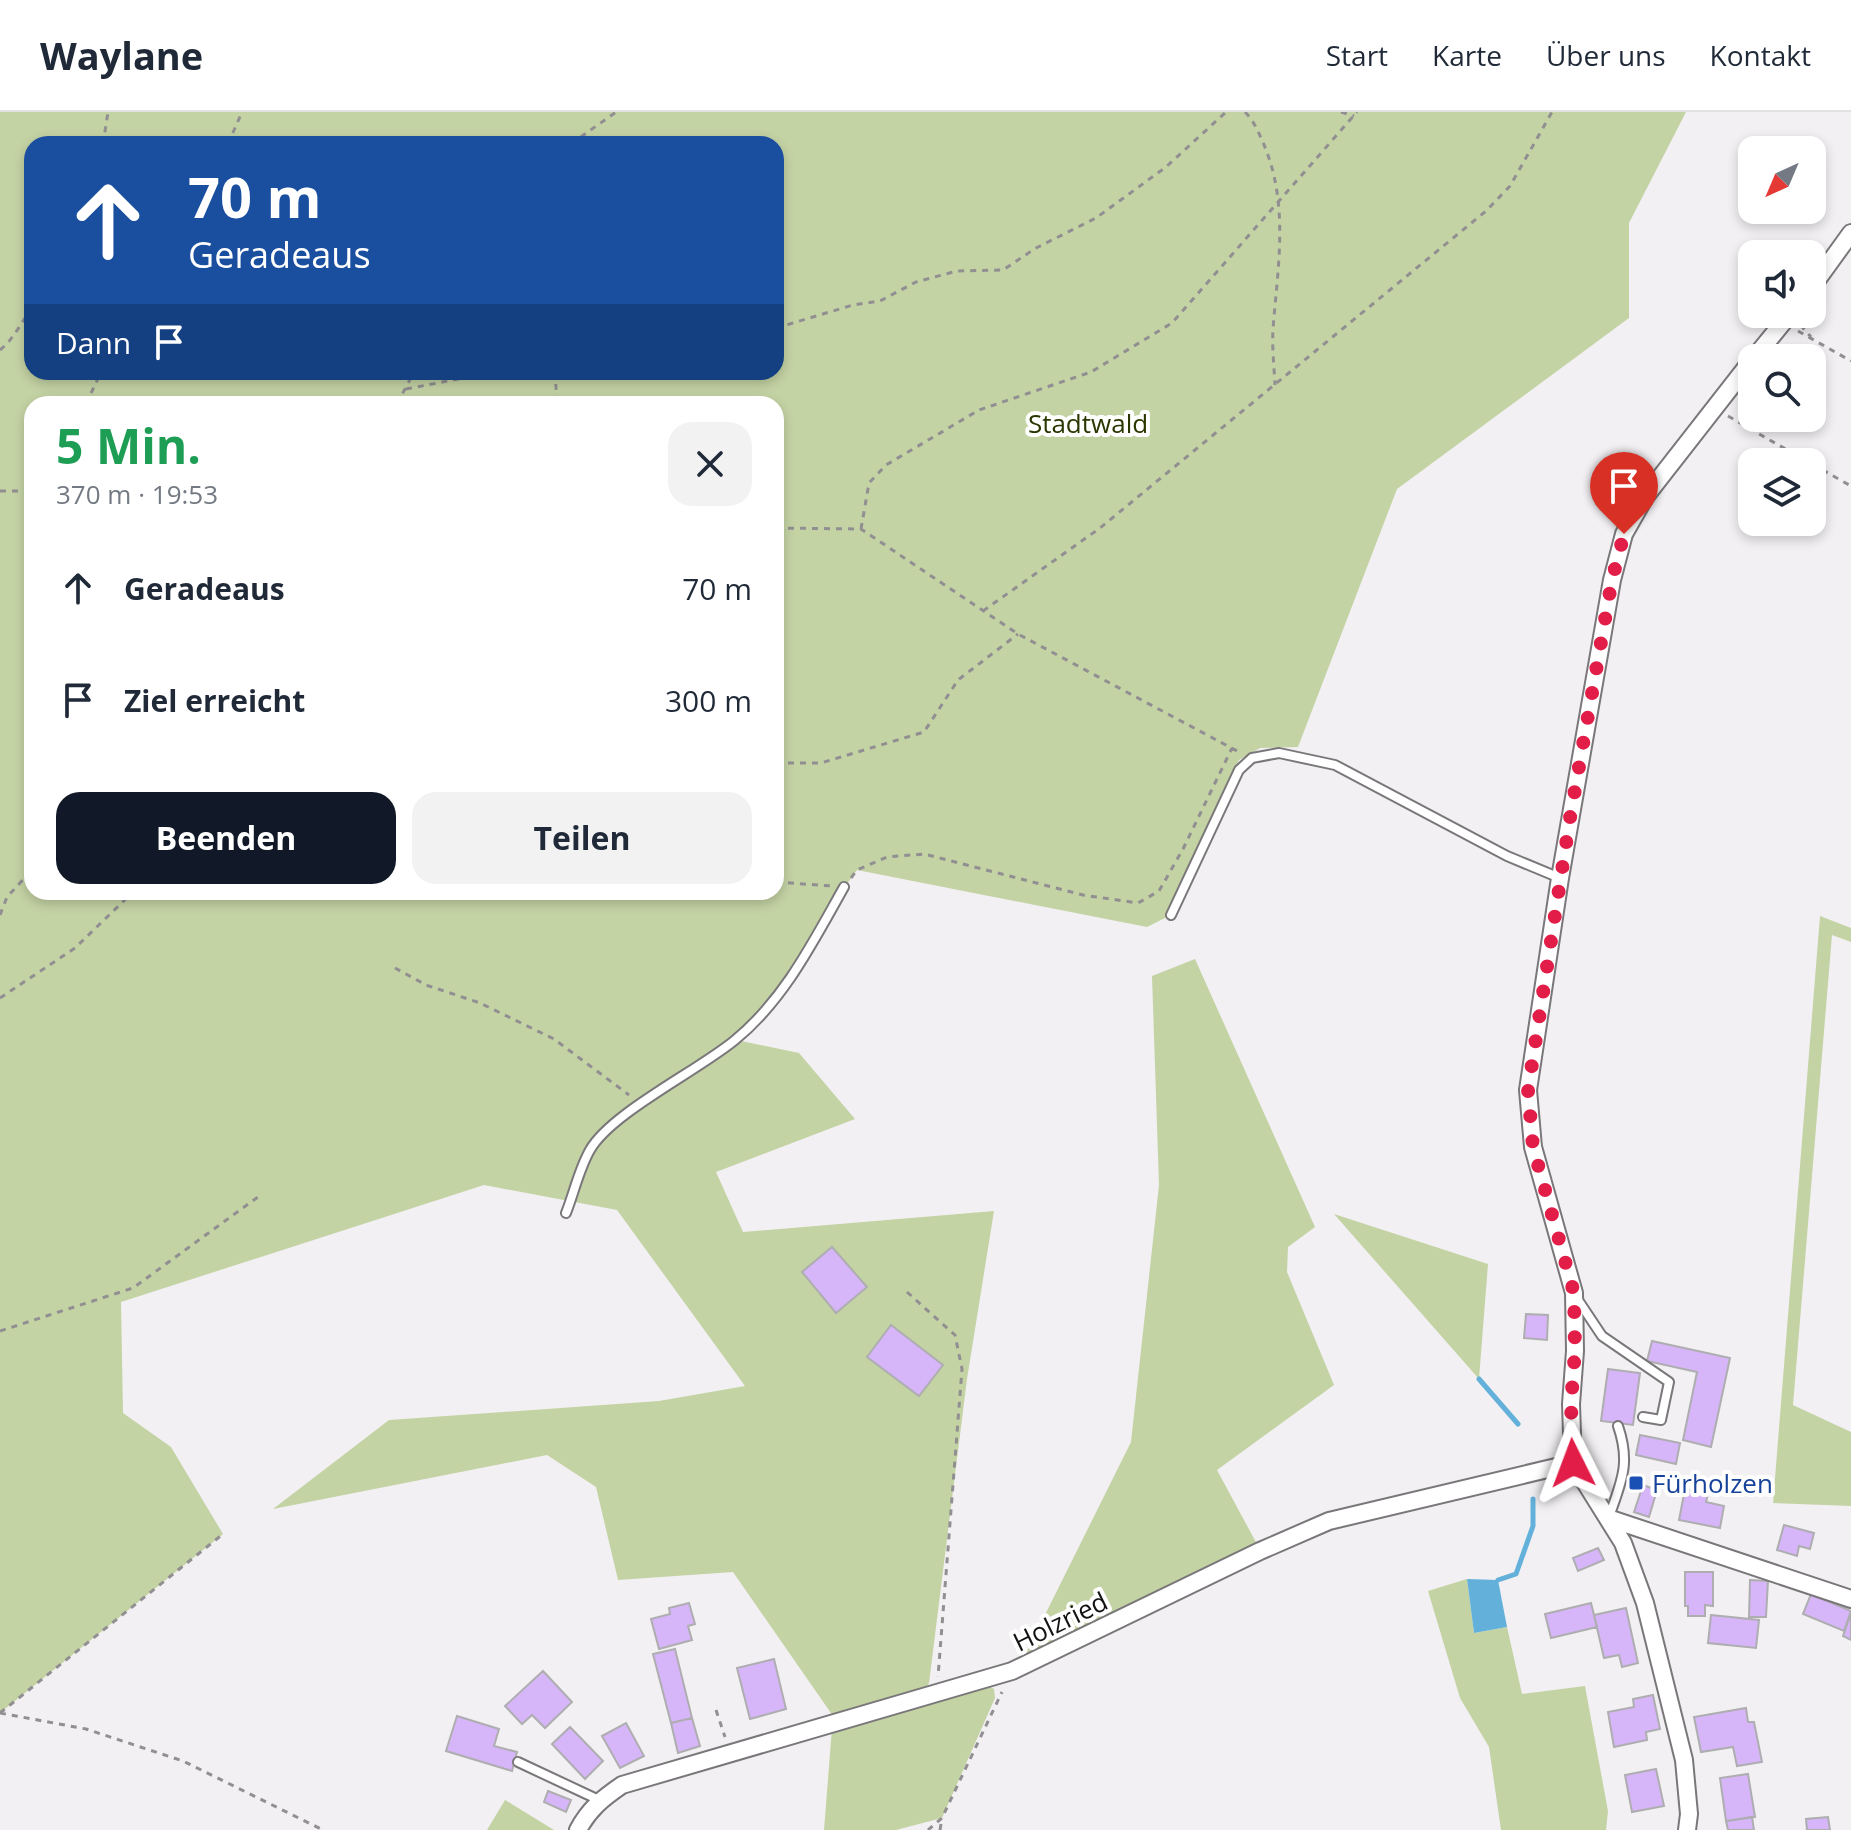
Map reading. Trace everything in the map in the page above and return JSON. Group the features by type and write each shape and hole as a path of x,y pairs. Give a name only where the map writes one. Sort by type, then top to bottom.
{"street":[{"path":"1826,268 1851,233"},
{"path":"1767,344 1782,328"},
{"path":"1687,1830 1684,1760 1645,1603 1635,1572 1608,1518 1573,1463 1574,1293 1533,1147 1528,1090 1560,878 1612,580 1624,534 1645,497 1738,377"},
{"name":"Holzried","path":"578,1830 599,1800 622,1785 1012,1671 1319,1525 1573,1463"},
{"path":"1608,1518 1851,1599"}],"lane":[{"path":"1171,915 1239,770 1252,758 1279,753 1335,765 1507,856 1560,878"},
{"path":"566,1213 590,1149 615,1123 735,1040 770,1004 797,968 844,887"},
{"path":"1574,1293 1602,1336 1669,1382 1661,1420 1643,1417"},
{"path":"1608,1518 1625,1471 1625,1447 1618,1426"},
{"path":"518,1762 599,1800"}],"path":[{"path":"104,136 108,112"},
{"path":"232,136 242,112"},
{"path":"582,136 616,112"},
{"path":"784,326 853,305 880,301 916,282 957,271 1003,270 1036,248 1096,218 1166,167 1226,112"},
{"path":"1245,112 1252,118 1267,150 1280,200 1280,257 1273,333 1275,385"},
{"path":"1341,112 1355,114"},
{"path":"983,611 1100,528 1486,211 1510,186 1552,112"},
{"path":"861,529 869,483 886,465 979,410 1091,372 1172,323 1355,114"},
{"path":"0,350 13,339 24,319"},
{"path":"1802,328 1814,340 1851,361"},
{"path":"1803,328 1814,340"},
{"path":"402,396 410,380"},
{"path":"406,389 453,380"},
{"path":"1713,408 1784,448"},
{"path":"1826,472 1851,486"},
{"path":"0,491 24,491"},
{"path":"784,528 861,529 1018,634 1252,758"},
{"path":"784,763 821,763 924,732 958,680 1018,634"},
{"path":"784,883 844,887 857,870 887,857 924,854 1083,895 1138,903 1159,891 1232,748"},
{"path":"0,915 7,897 24,879"},
{"path":"0,998 75,948 125,900"},
{"path":"395,968 426,985 480,1003 554,1039 642,1104"},
{"path":"0,1331 133,1288 262,1194"},
{"path":"907,1292 955,1335 962,1369 937,1693"},
{"path":"0,1713 223,1534"},
{"path":"940,1830 942,1818 1012,1671"},
{"path":"716,1710 730,1752"},
{"path":"0,1713 86,1729 183,1761 323,1830"},
{"path":"928,1830 942,1818"}],"green space":[{"name":"Stadtwald","path":"0,112 1686,112 1629,223 1629,318 1397,489 1298,747 1260,748 1239,760 1171,915 1147,927 857,870 797,968 736,1040 799,1053 855,1119 716,1172 743,1232 994,1211 967,1379 929,1683 925,1690 833,1716 733,1572 618,1580 596,1487 547,1455 273,1509 389,1420 659,1401 745,1386 617,1210 484,1185 121,1302 123,1413 171,1447 223,1534 0,1713"},
{"path":"1820,916 1851,928 1851,942 1832,935 1793,1405 1851,1432 1851,1506 1773,1503"},
{"path":"1195,959 1315,1227 1288,1247 1287,1272 1334,1385 1217,1470 1258,1546 1024,1657 1131,1442 1159,1185 1152,976"},
{"path":"1334,1214 1488,1264 1479,1379"},
{"path":"1467,1579 1474,1633 1507,1627 1522,1694 1585,1686 1608,1811 1606,1830 1501,1830 1489,1747 1460,1698 1428,1591"},
{"path":"987,1685 994,1689 995,1698 942,1818 896,1830 824,1830 832,1728"},
{"path":"505,1800 554,1830 487,1830"}],"water":[{"path":"1467,1579 1498,1580 1507,1627 1474,1633"}],"building":[{"path":"832,1247 867,1287 836,1313 802,1272"},
{"path":"1526,1314 1548,1315 1547,1340 1524,1338"},
{"path":"891,1325 943,1365 919,1396 867,1357"},
{"path":"1652,1341 1730,1358 1711,1447 1683,1440 1697,1372 1647,1361"},
{"path":"1608,1369 1640,1373 1633,1425 1601,1421"},
{"path":"1640,1435 1680,1443 1676,1464 1636,1455"},
{"path":"1643,1485 1657,1490 1649,1517 1634,1512"},
{"path":"1685,1489 1708,1494 1706,1502 1724,1506 1720,1528 1679,1520"},
{"path":"1784,1525 1814,1533 1810,1549 1799,1546 1797,1556 1777,1550"},
{"path":"1598,1548 1604,1560 1578,1571 1573,1558"},
{"path":"1685,1572 1713,1572 1713,1606 1705,1605 1705,1616 1688,1616"},
{"path":"1750,1580 1768,1581 1766,1617 1749,1617"},
{"path":"1811,1594 1851,1611 1844,1631 1803,1614"},
{"path":"689,1603 695,1624 688,1626 692,1640 659,1649 651,1619 670,1614 669,1608"},
{"path":"1591,1603 1597,1627 1551,1638 1545,1614"},
{"path":"1626,1608 1638,1663 1622,1667 1619,1655 1604,1658 1594,1615"},
{"path":"1851,1613 1851,1640 1843,1636"},
{"path":"1711,1615 1759,1620 1756,1648 1708,1643"},
{"path":"675,1649 692,1718 671,1723 653,1654"},
{"path":"774,1659 786,1709 750,1719 737,1668"},
{"path":"543,1671 572,1702 545,1728 532,1715 522,1724 505,1706"},
{"path":"1653,1695 1660,1729 1646,1732 1647,1740 1614,1747 1608,1712 1634,1707 1633,1699"},
{"path":"1746,1708 1748,1722 1754,1722 1762,1762 1737,1766 1733,1747 1701,1752 1694,1717"},
{"path":"457,1716 499,1729 494,1746 517,1752 512,1771 446,1751"},
{"path":"692,1718 700,1746 678,1753 671,1723"},
{"path":"626,1723 644,1756 620,1768 602,1736"},
{"path":"570,1727 603,1761 585,1779 552,1744"},
{"path":"1656,1769 1664,1806 1632,1812 1625,1775"},
{"path":"1748,1774 1755,1817 1726,1821 1720,1778"},
{"path":"548,1791 571,1800 566,1812 544,1802"},
{"path":"1752,1817 1754,1830 1728,1830 1726,1821"},
{"path":"1828,1817 1830,1830 1807,1830 1806,1819"}],"waterway":[{"path":"1479,1379 1518,1424"},
{"path":"1498,1580 1516,1574 1533,1526 1533,1499"}],"place":[{"name":"Fürholzen","path":"1636,1483"}],"route":[{"path":"1573,1463 1574,1293 1533,1147 1528,1090 1570,818 1612,580 1624,534"}]}
